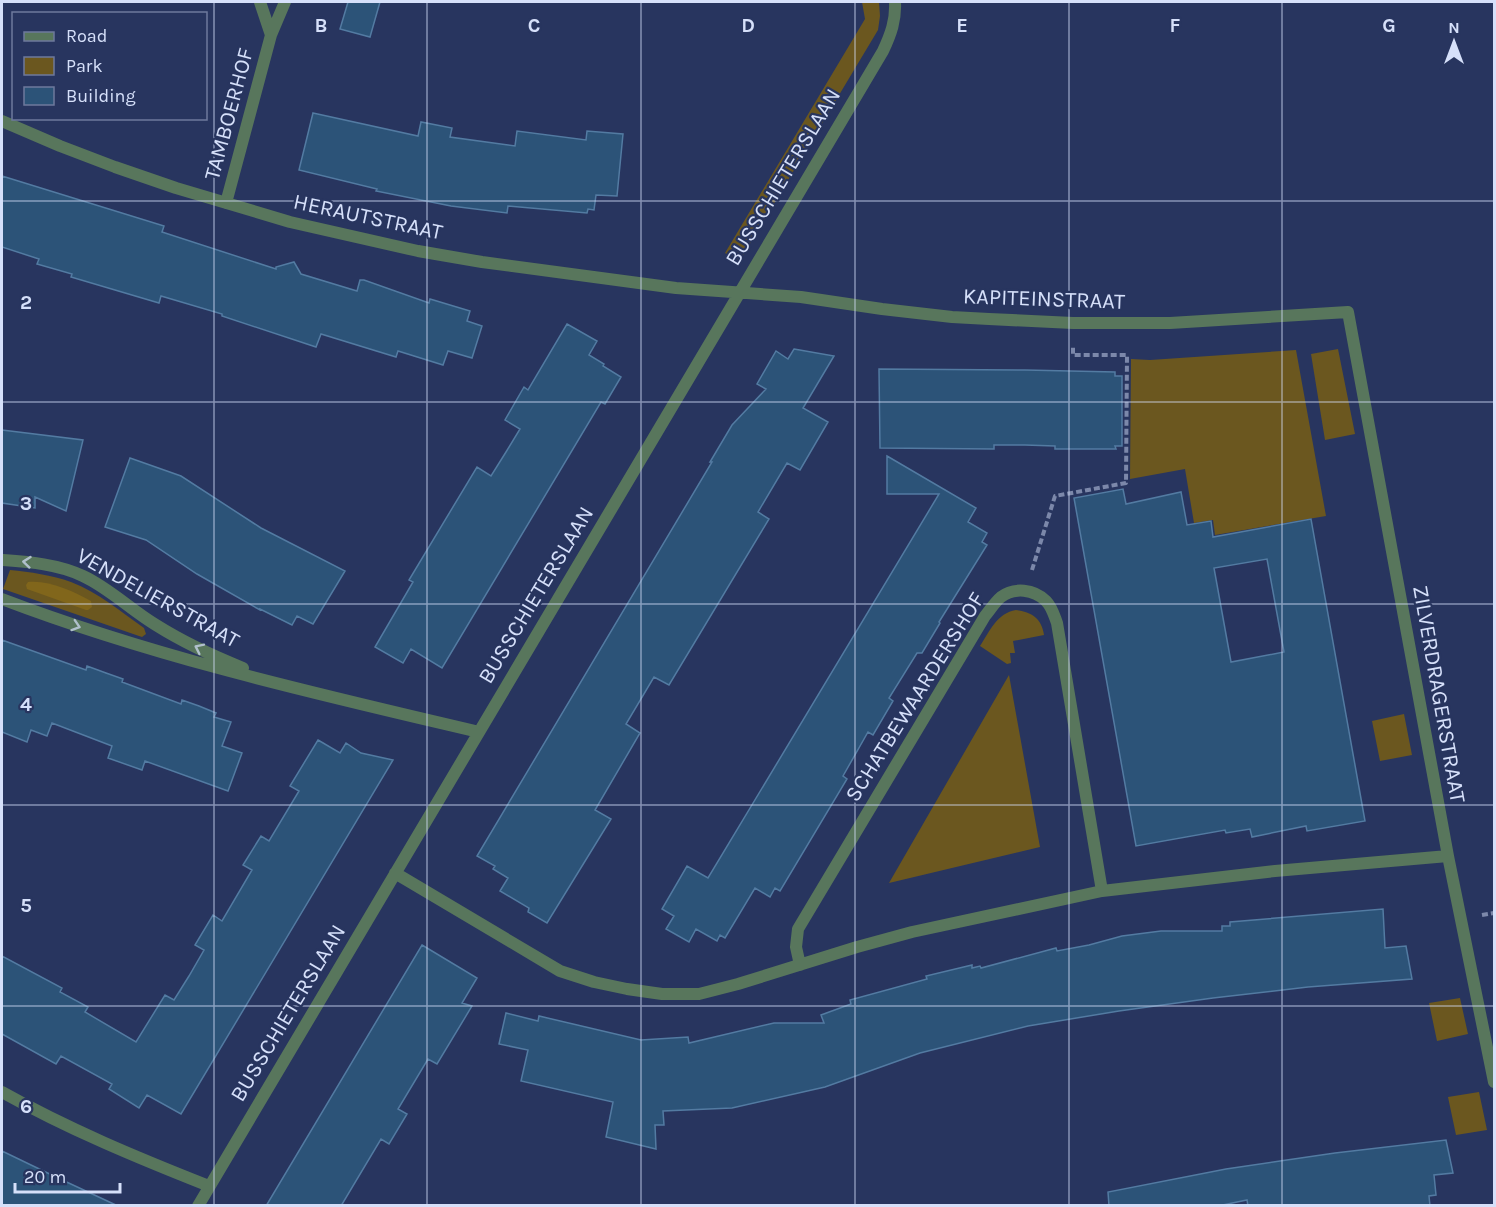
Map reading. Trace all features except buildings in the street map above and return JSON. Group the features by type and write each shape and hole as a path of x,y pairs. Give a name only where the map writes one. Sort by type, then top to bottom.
{"street":[{"name":"TAMBOERHOF","path":"260,2 272,35"},
{"name":"TAMBOERHOF","path":"226,203 272,35 285,2"},
{"name":"BUSSCHIETERSLAAN","path":"198,1206 883,51 894,20 895,2"},
{"name":"HERAUTSTRAAT","path":"2,121 115,167 290,222 418,251 482,262 664,286 740,293"},
{"name":"KAPITEINSTRAAT","path":"740,293 801,297 952,317 1073,323 1170,323 1348,312"},
{"name":"ZILVERDRAGERSTRAAT","path":"1348,312 1448,856 1494,1082"},
{"name":"VENDELIERSTRAAT","path":"2,560 52,566 83,576 107,590 155,625 236,666 291,688"},
{"name":"SCHATBEWAARDERSHOF","path":"800,965 796,946 798,928 979,626 1001,597 1013,591 1025,591"},
{"path":"1025,591 1046,600 1057,622 1102,891"},
{"name":"VENDELIERSTRAAT","path":"2,599 150,649 291,688 479,732"},
{"path":"395,873 561,971 594,982 662,994 699,994 912,932 1102,891 1275,871 1448,856"},
{"path":"2,1092 104,1144 209,1186"}],"path":[{"path":"1025,591 1054,496 1126,483 1126,355 1073,355 1073,323"}],"green space":[{"path":"862,2 879,2 878,30 739,262 725,253 865,19"},
{"path":"1338,349 1355,434 1325,440 1311,354"},
{"path":"1296,350 1326,516 1215,535 1213,520 1194,523 1185,469 1130,479 1131,359 1150,360"},
{"path":"10,570 49,576 81,586 144,628 146,634 142,637 3,589"},
{"path":"1016,610 1027,612 1035,617 1044,635 1013,641 1015,653 1010,653 1011,663 1007,664 980,646 999,619"},
{"path":"1009,675 1040,847 889,883"},
{"path":"1404,714 1412,755 1380,761 1372,721"},
{"path":"1460,998 1468,1034 1437,1041 1429,1003"},
{"path":"1479,1092 1487,1130 1456,1135 1448,1097"}],"shaded area":[{"path":"28,582 53,584 69,590 91,601 92,607 86,610 27,589"}]}
